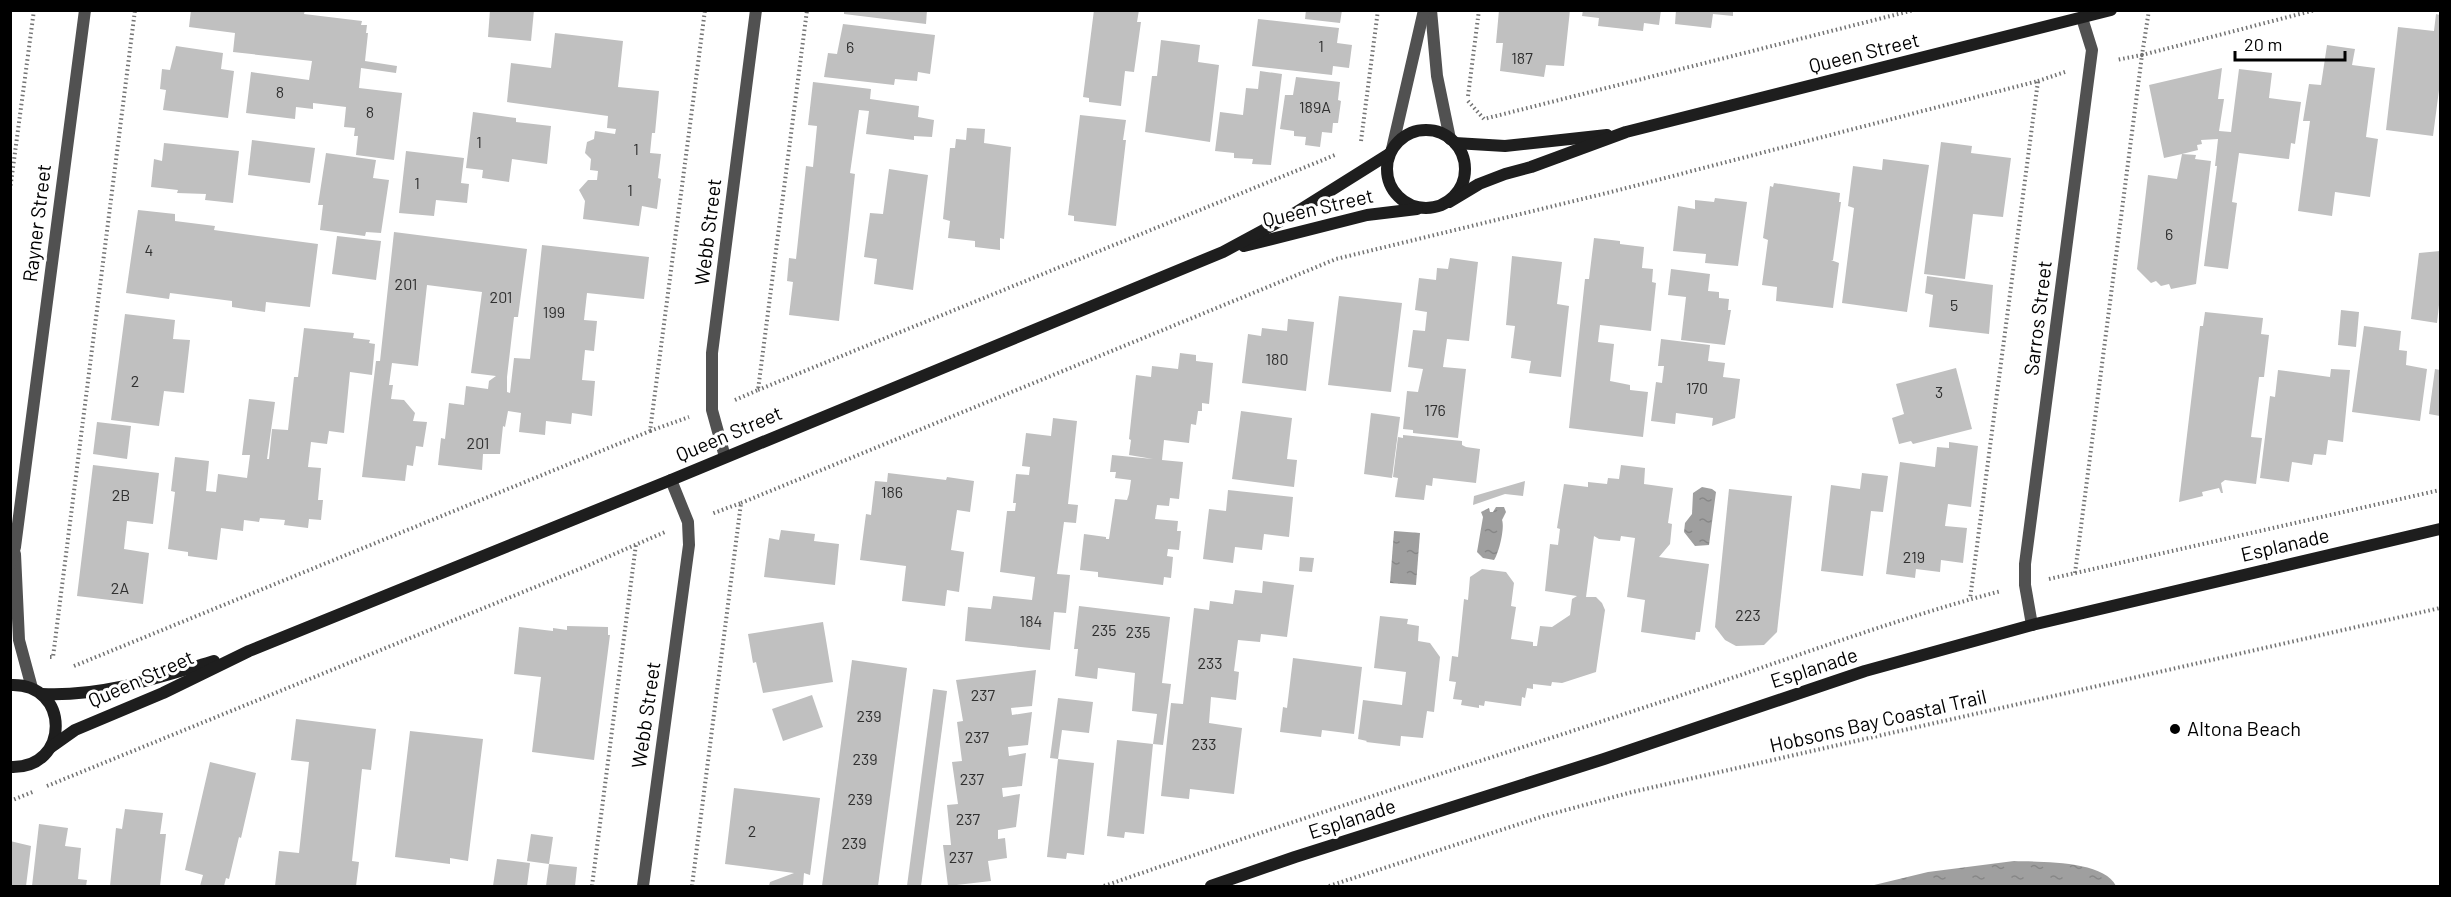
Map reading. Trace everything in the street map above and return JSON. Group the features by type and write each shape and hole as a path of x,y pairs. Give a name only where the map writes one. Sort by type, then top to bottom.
{"main road":[{"name":"Queen Street","path":"1449,202 1496,177 1531,167 1626,132 2111,10"},
{"path":"1425,130 1438,132 1452,141 1462,154 1464,173 1458,192 1449,202 1437,207 1411,206 1401,200 1392,190 1388,178 1387,166 1391,151 1406,136 1425,130"},
{"name":"Queen Street","path":"1452,141 1505,146 1626,132"},
{"name":"Queen Street","path":"10,767 19,768 32,764 75,730 163,693 249,651 1223,252 1295,213 1391,151"},
{"name":"Queen Street","path":"1223,252 1345,220 1424,208"},
{"name":"Esplanade","path":"1211,886 1604,759 1865,671 2032,625 2440,530"},
{"name":"Queen Street","path":"10,685 20,684 37,691 67,695 114,689 249,651"},
{"path":"37,691 51,705 56,718 56,733 51,747"}],"street":[{"name":"Rayner Street","path":"10,564 15,547 85,10"},
{"name":"Webb Street","path":"724,457 712,410 712,353 756,10"},
{"path":"1391,151 1424,10"},
{"path":"1431,10 1437,76 1452,141"},
{"name":"Sarros Street","path":"2032,625 2025,585 2025,564 2091,64 2091,41 2082,18"},
{"name":"Webb Street","path":"643,886 689,545 688,522 671,480"},
{"name":"Rayner Street","path":"15,547 19,640 23,657 37,691"}],"path":[{"path":"10,190 33,10"},
{"path":"53,666 135,10"},
{"path":"650,431 705,10"},
{"path":"758,390 807,10"},
{"path":"1360,145 1378,10"},
{"path":"1468,100 1484,119 1914,10"},
{"path":"2075,573 2149,10"},
{"path":"10,801 1336,259 2038,81 2091,64 2142,55 2315,10"},
{"path":"1970,599 2038,81"},
{"path":"63,670 650,431 712,410 1338,154"},
{"path":"1104,886 1258,833 1970,599 2440,490"},
{"path":"692,886 741,503"},
{"path":"592,886 636,544"},
{"name":"Hobsons Bay Coastal Trail","path":"1329,886 1544,816 1632,792 2440,608"},
{"path":"23,657 53,657"}],"water":[{"path":"1702,487 1716,492 1709,545 1695,546 1684,532 1685,523 1692,514 1693,493"},
{"path":"1496,507 1504,507 1506,512 1502,520 1500,546 1494,560 1483,558 1477,552 1483,517 1481,512 1489,508 1490,512 1493,512"},
{"path":"1394,531 1420,533 1416,585 1390,583"},
{"path":"2014,861 2054,862 2085,867 2099,871 2116,886 1870,886 1928,872"}],"building":[{"path":"191,10 305,10 304,14 362,21 361,25 367,25 366,33 368,33 365,61 397,66 396,73 361,68 359,88 402,93 394,160 356,155 358,136 354,136 355,128 344,127 346,107 313,103 313,109 296,107 295,119 246,113 251,72 309,80 312,61 233,52 235,33 189,27"},
{"path":"490,10 534,10 531,41 488,37"},
{"path":"844,10 927,10 926,24 844,14"},
{"path":"1094,10 1139,10 1137,22 1141,22 1134,72 1125,71 1121,106 1089,102 1089,98 1083,97"},
{"path":"1306,10 1342,10 1340,23 1305,19"},
{"path":"1499,10 1570,10 1564,66 1546,65 1544,77 1500,71 1503,43 1496,43"},
{"path":"1583,10 1661,10 1659,25 1644,23 1643,31 1598,26 1599,18 1582,16"},
{"path":"1676,10 1733,10 1733,16 1713,14 1711,28 1675,24"},
{"path":"2436,14 2440,15 2440,90 2433,136 2386,130 2398,27 2434,31"},
{"path":"1258,19 1339,28 1337,43 1352,45 1349,68 1333,66 1332,75 1252,66"},
{"path":"843,24 935,35 930,74 918,72 917,81 895,79 894,85 824,77 828,53 837,54"},
{"path":"555,33 623,41 618,87 659,91 655,133 652,133 650,153 661,154 658,178 661,179 657,209 642,206 639,226 583,219 585,201 579,190 588,180 597,180 598,171 590,170 591,159 585,153 587,142 594,139 595,131 615,134 616,129 607,128 608,116 507,102 511,63 551,68"},
{"path":"1161,40 1200,45 1198,62 1219,65 1210,142 1145,132 1152,76 1157,76"},
{"path":"2327,45 2355,49 2352,65 2375,68 2366,137 2378,139 2370,197 2335,192 2332,216 2298,211 2310,121 2303,121 2309,84 2321,85"},
{"path":"176,46 223,53 221,69 234,71 228,118 163,110 166,90 160,89 162,69 170,70"},
{"path":"2222,68 2218,99 2224,99 2219,131 2231,132 2239,69 2272,73 2269,98 2301,102 2295,144 2291,143 2289,159 2239,153 2232,202 2237,203 2228,269 2204,266 2217,166 2215,166 2218,139 2201,140 2202,144 2197,145 2198,150 2164,158 2149,85"},
{"path":"1260,71 1282,74 1271,165 1252,164 1253,159 1234,158 1234,153 1215,151 1220,112 1243,115 1246,88 1258,89"},
{"path":"1296,77 1340,82 1338,100 1341,101 1338,123 1333,123 1332,133 1322,132 1320,147 1305,145 1306,137 1294,136 1294,131 1280,129 1285,95 1293,95"},
{"path":"813,82 871,89 870,99 919,106 918,117 934,120 932,137 914,136 914,140 866,134 869,111 859,110 850,173 855,174 839,321 789,315 793,282 787,281 789,258 796,259 806,166 813,167 817,126 808,125"},
{"path":"473,112 516,118 516,122 551,126 547,164 512,159 509,182 482,178 483,170 466,168"},
{"path":"1080,115 1126,120 1123,140 1126,140 1116,226 1074,221 1074,216 1068,215"},
{"path":"967,128 985,129 984,143 1011,147 1004,239 1000,238 1000,250 975,247 975,241 948,238 950,221 943,219 950,148 955,148 956,139 966,140"},
{"path":"252,140 315,148 310,183 248,175"},
{"path":"1941,142 1972,146 1971,153 2011,158 2003,217 1973,214 1965,279 1924,274"},
{"path":"164,143 239,151 233,203 205,200 206,194 177,193 178,190 151,187 154,159 162,161"},
{"path":"406,151 464,158 461,183 469,184 467,203 436,200 434,216 399,213"},
{"path":"326,153 376,160 373,178 389,180 381,233 366,232 365,236 320,230 323,205 318,205"},
{"path":"2182,154 2196,155 2195,159 2211,161 2196,284 2171,289 2169,284 2161,286 2156,281 2151,283 2137,269 2148,175 2177,179"},
{"path":"1883,159 1929,165 1907,312 1842,303 1854,208 1848,206 1853,166 1882,170"},
{"path":"889,169 928,175 913,290 874,284 877,259 864,257 870,213 883,214"},
{"path":"1774,183 1840,193 1839,202 1841,202 1833,260 1831,260 1839,263 1833,308 1776,301 1777,287 1762,285 1768,240 1763,238 1770,186 1773,187"},
{"path":"1715,198 1747,202 1738,266 1705,263 1706,254 1673,251 1678,206 1695,209 1695,200 1714,202"},
{"path":"138,210 175,214 175,221 215,226 214,230 318,244 310,307 266,302 265,312 232,307 232,301 170,293 169,299 126,293"},
{"path":"394,232 527,249 518,317 514,317 507,377 507,392 510,393 514,358 530,359 542,245 649,257 644,299 587,293 584,320 597,321 594,351 585,350 582,380 595,381 592,416 572,413 571,424 546,421 545,435 519,432 521,413 508,411 505,427 503,426 500,454 483,454 482,470 438,465 441,438 445,439 449,403 464,405 466,386 488,389 489,381 496,376 471,373 482,292 427,285 418,366 392,363 389,385 393,385 391,399 404,400 415,413 413,421 427,422 423,447 416,446 413,466 407,465 405,481 362,477 376,361 380,361"},
{"path":"337,236 381,241 376,280 332,274"},
{"path":"1594,238 1644,247 1642,268 1653,269 1652,282 1656,283 1651,331 1600,325 1598,342 1614,344 1610,381 1630,385 1630,390 1648,392 1643,437 1569,428 1585,279 1589,279"},
{"path":"2440,251 2440,296 2437,323 2411,319 2419,253"},
{"path":"1512,256 1562,262 1557,304 1569,306 1561,377 1529,373 1531,361 1511,358 1515,326 1506,325"},
{"path":"1450,258 1478,262 1469,341 1447,339 1443,367 1466,369 1458,438 1413,433 1413,430 1403,429 1407,391 1418,392 1423,369 1408,367 1413,330 1425,331 1427,312 1415,310 1419,278 1436,280 1437,268 1448,269"},
{"path":"1671,269 1710,274 1708,291 1719,292 1719,298 1729,299 1728,310 1731,310 1725,345 1681,340 1686,297 1668,295"},
{"path":"1927,276 1993,285 1989,334 1929,327 1933,295 1925,293"},
{"path":"1339,296 1402,303 1391,392 1328,385"},
{"path":"2341,310 2359,312 2356,347 2338,345"},
{"path":"2205,312 2263,318 2261,334 2269,335 2264,377 2259,377 2251,437 2262,438 2256,484 2225,480 2221,483 2223,493 2219,488 2202,492 2203,496 2179,502 2200,326 2203,326"},
{"path":"125,314 175,320 173,339 190,340 184,393 164,391 159,426 111,420"},
{"path":"1288,319 1314,322 1306,391 1242,383 1248,334 1261,336 1262,328 1287,331"},
{"path":"2364,326 2401,331 2399,350 2407,351 2406,365 2427,369 2420,421 2352,412"},
{"path":"304,328 354,333 353,338 370,340 369,343 375,344 372,375 350,372 344,433 329,431 327,444 311,442 308,467 321,468 318,500 323,500 321,520 309,519 308,528 284,525 285,520 260,518 259,522 244,520 243,531 221,528 217,560 188,556 188,552 168,549 175,492 171,491 175,457 209,461 206,491 216,492 218,474 247,478 250,455 242,455 249,399 275,402 267,459 269,459 272,429 288,430 294,377 298,377"},
{"path":"1661,339 1710,345 1708,361 1725,363 1723,377 1740,379 1735,418 1712,426 1713,418 1676,413 1675,424 1651,421 1656,382 1662,383 1664,366 1658,366"},
{"path":"1180,353 1196,355 1196,361 1213,363 1209,404 1202,403 1202,411 1198,411 1196,425 1191,424 1189,443 1164,440 1162,460 1183,462 1179,499 1170,498 1169,506 1157,505 1155,519 1178,521 1177,531 1181,531 1179,550 1168,549 1167,556 1173,557 1171,578 1164,577 1163,585 1098,577 1098,572 1080,570 1084,534 1109,539 1115,499 1127,500 1129,494 1131,480 1115,478 1116,472 1110,472 1112,455 1153,459 1129,455 1136,375 1151,377 1152,366 1178,369"},
{"path":"1956,368 1972,429 1913,444 1911,441 1899,444 1892,418 1904,414 1896,384"},
{"path":"2331,369 2350,370 2343,442 2328,440 2326,455 2314,454 2312,465 2292,462 2289,482 2260,478 2270,396 2275,397 2278,370 2330,377"},
{"path":"2435,369 2440,370 2440,416 2429,414"},
{"path":"1241,411 1292,418 1287,459 1297,460 1294,487 1232,479"},
{"path":"1371,413 1400,417 1392,478 1364,474"},
{"path":"1053,418 1077,421 1068,504 1078,505 1076,523 1064,522 1057,574 1070,575 1066,613 1054,612 1050,650 965,641 968,607 991,609 993,596 1032,600 1035,577 1000,572 1007,511 1015,511 1016,503 1013,503 1016,474 1029,475 1030,467 1022,466 1026,433 1051,436"},
{"path":"97,422 131,426 127,459 93,454"},
{"path":"1403,435 1462,441 1462,445 1466,447 1480,449 1476,483 1433,478 1432,486 1426,485 1424,500 1395,497 1398,478 1393,477 1398,437 1403,438"},
{"path":"1949,442 1978,446 1971,507 1948,504 1945,526 1967,528 1963,563 1941,560 1940,572 1916,569 1915,578 1886,574 1900,462 1935,467 1937,447 1949,448"},
{"path":"93,465 159,473 153,524 127,521 124,549 149,553 143,604 77,596"},
{"path":"1621,465 1645,468 1644,484 1673,488 1668,523 1672,524 1670,544 1659,557 1709,564 1700,632 1696,632 1695,640 1641,632 1645,600 1627,597 1635,538 1621,536 1620,541 1599,539 1594,536 1586,597 1596,597 1605,610 1596,672 1562,683 1552,682 1551,686 1533,684 1533,689 1527,688 1525,698 1522,697 1521,706 1485,701 1484,706 1479,705 1479,708 1461,705 1462,700 1453,699 1456,682 1449,681 1452,656 1458,657 1464,599 1468,600 1470,577 1482,569 1506,572 1514,583 1511,606 1516,607 1511,639 1533,642 1533,646 1537,646 1540,626 1552,627 1570,615 1572,599 1577,596 1545,591 1550,544 1558,545 1560,529 1557,528 1564,484 1588,487 1588,482 1607,484 1608,478 1619,479"},
{"path":"888,473 974,481 970,512 957,510 951,550 964,552 959,592 947,590 945,606 902,601 906,566 860,560 866,514 871,515 875,481 887,482"},
{"path":"1862,473 1888,476 1883,512 1871,511 1863,576 1821,571 1831,485 1860,489"},
{"path":"1525,481 1523,496 1505,494 1473,505 1474,496"},
{"path":"1729,489 1792,496 1777,632 1764,645 1736,646 1725,640 1715,627"},
{"path":"1228,490 1293,497 1289,537 1264,534 1262,550 1235,547 1233,563 1203,559 1209,509 1226,511"},
{"path":"781,530 815,534 814,541 839,544 835,585 764,577 769,538 779,540"},
{"path":"1300,557 1314,558 1312,572 1299,571"},
{"path":"1263,581 1294,585 1287,637 1261,634 1260,642 1238,640 1234,671 1239,672 1236,700 1211,697 1209,723 1242,728 1234,794 1190,789 1189,799 1161,796 1171,703 1183,704 1194,608 1209,610 1210,601 1233,604 1235,590 1262,593"},
{"path":"1079,606 1170,617 1162,683 1171,684 1163,745 1153,744 1157,714 1132,711 1135,673 1098,668 1097,679 1075,676 1078,649 1074,649"},
{"path":"1380,616 1408,619 1407,624 1419,626 1418,641 1430,643 1440,657 1434,712 1427,711 1423,738 1401,736 1400,746 1358,739 1363,700 1402,705 1406,672 1374,668"},
{"path":"823,622 833,682 763,693 756,662 753,663 748,634"},
{"path":"567,626 608,627 608,635 610,635 594,760 532,752 541,677 514,674 519,627 553,631 553,628 567,630"},
{"path":"1293,658 1362,667 1354,734 1322,730 1321,737 1280,732 1283,707 1287,708"},
{"path":"852,660 907,668 878,886 822,886"},
{"path":"1036,670 1032,706 1011,708 1012,715 1032,712 1028,745 1008,747 1009,756 1026,753 1022,786 1002,788 1003,797 1020,794 1016,827 998,830 998,839 1005,838 1007,858 988,861 991,881 948,886 943,845 951,845 947,805 958,804 952,762 962,761 957,722 963,721 956,680"},
{"path":"933,689 947,691 921,886 907,886"},
{"path":"812,695 823,727 783,741 772,709"},
{"path":"1058,698 1093,702 1089,733 1062,730 1058,759 1050,758"},
{"path":"296,719 376,729 371,770 362,769 352,861 359,862 356,886 275,886 279,851 299,853 309,762 291,760"},
{"path":"410,731 483,739 468,861 450,858 450,864 395,857"},
{"path":"1117,740 1153,744 1144,834 1125,832 1124,838 1107,836"},
{"path":"1058,759 1094,763 1084,855 1067,853 1066,859 1047,857"},
{"path":"210,762 256,773 241,838 239,837 229,879 226,878 224,886 200,886 203,875 185,870"},
{"path":"734,788 820,798 810,875 804,873 803,886 769,886 770,882 794,873 725,864"},
{"path":"125,809 163,813 160,834 166,834 160,886 110,886 116,828 122,829"},
{"path":"39,824 68,828 65,846 81,848 78,879 87,880 86,886 32,886"},
{"path":"531,834 553,837 549,864 527,861"},
{"path":"10,841 31,846 26,886 10,886"},
{"path":"497,859 530,863 527,886 493,886"},
{"path":"549,864 577,867 575,886 546,886"}],"place":[{"name":"Altona Beach","path":"2175,729"}]}
